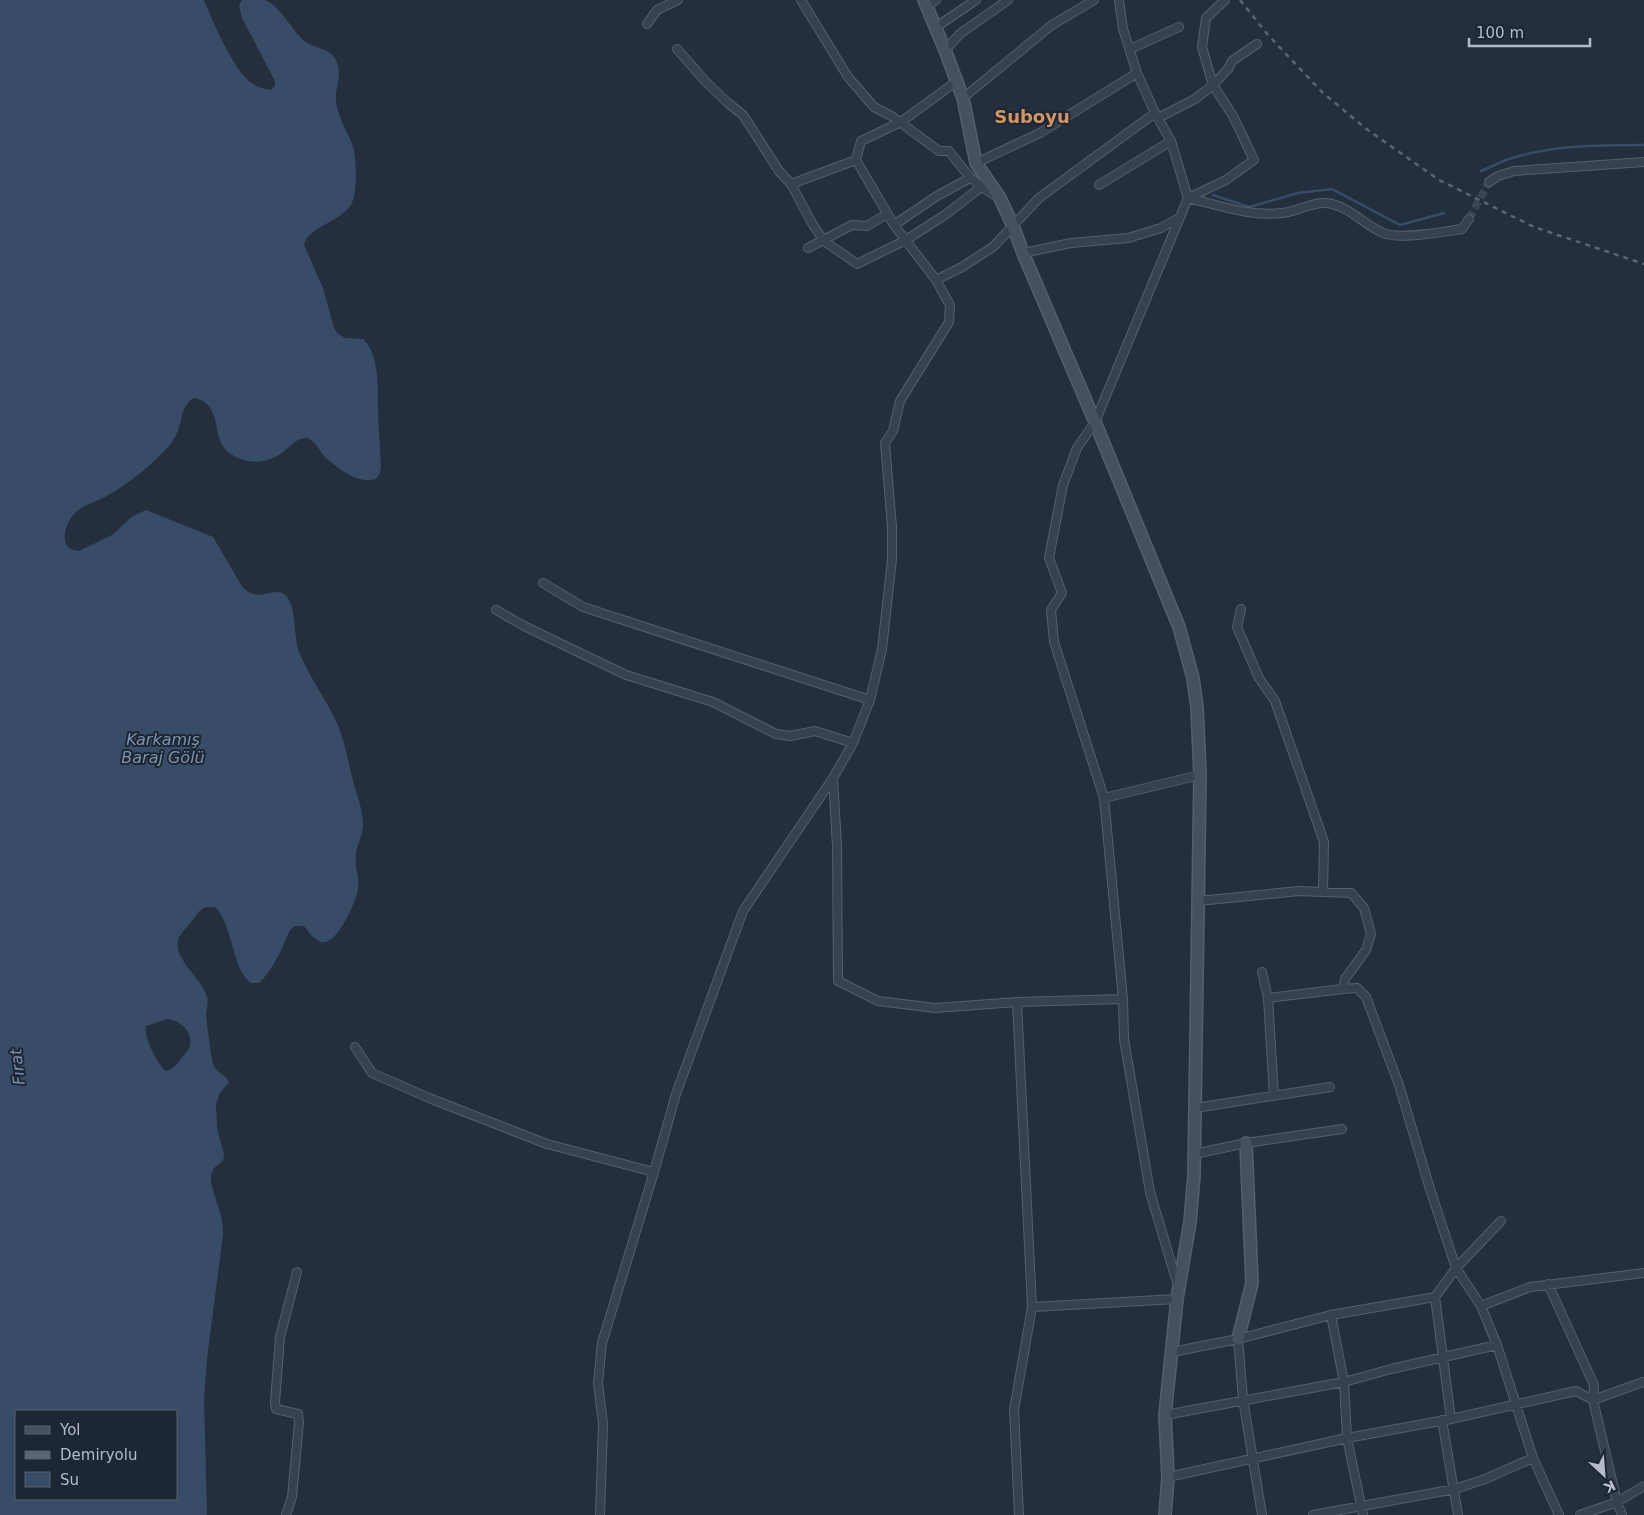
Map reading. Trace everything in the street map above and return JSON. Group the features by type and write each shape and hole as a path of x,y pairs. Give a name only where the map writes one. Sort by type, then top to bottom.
{"street":[{"path":"647,24 657,10 678,0"},
{"path":"801,0 848,77 874,107 900,122 939,151 949,151 970,178 980,187 1000,198"},
{"path":"936,27 976,0"},
{"path":"945,50 961,33 1008,0"},
{"path":"963,98 1052,24 1094,0"},
{"path":"1119,0 1123,29 1136,73 1171,140 1188,198"},
{"path":"1178,1294 1150,1192 1124,1039 1123,999 1104,798 1054,642 1052,610 1062,593 1049,558 1064,485 1078,448 1095,422 1188,198 1226,180 1254,160 1234,116 1213,86 1202,47 1206,18 1225,0"},
{"path":"929,2 936,27 963,98 976,162 1000,198 1013,226 1183,640 1193,678 1197,707 1200,776 1194,1154 1190,1222 1178,1294 1165,1415 1168,1477 1165,1515"},
{"path":"1130,49 1179,27"},
{"path":"936,280 962,267 993,247 1039,198 1104,151 1157,115 1195,99 1213,86 1228,69 1232,61 1257,44"},
{"path":"677,49 706,82 744,115 779,171 791,184 813,225 824,241 857,264 906,240 945,215 980,187"},
{"path":"976,162 1040,133 1136,73"},
{"path":"600,1515 603,1424 598,1383 602,1343 676,1094 743,911 834,778 853,743 870,700 882,649 892,559 892,527 885,443 893,431 900,400 949,322 950,305 936,280 894,225 856,160 861,141 900,122 957,81"},
{"path":"1100,185 1171,140"},
{"path":"791,184 856,160"},
{"path":"1489,182 1498,176 1514,171 1644,162"},
{"path":"894,225 937,196 970,178"},
{"path":"1188,198 1255,214 1283,213 1325,203 1340,206 1384,233 1398,235 1437,233 1462,229 1469,219"},
{"path":"808,248 824,241 852,224 867,226 888,214"},
{"path":"1023,253 1071,243 1128,238 1161,228 1179,218"},
{"path":"543,583 583,607 870,700"},
{"path":"1241,609 1237,626 1259,678 1275,701 1324,842 1323,892"},
{"path":"496,610 524,626 626,675 713,702 776,734 790,736 815,732 853,743"},
{"path":"1104,798 1200,776"},
{"path":"834,778 837,846 838,981 878,1001 935,1008 1017,1002 1123,999"},
{"path":"1198,901 1299,891 1351,893 1364,908 1371,934 1366,950 1345,979 1343,989"},
{"path":"1262,972 1268,998 1274,1096"},
{"path":"1268,998 1357,988 1366,997 1399,1085 1456,1268 1481,1306 1517,1404 1533,1458 1560,1515"},
{"path":"1017,1002 1032,1307 1014,1410 1019,1515"},
{"path":"355,1048 372,1073 429,1098 547,1144 654,1172"},
{"path":"1195,1108 1330,1087"},
{"path":"1194,1154 1246,1143 1342,1129"},
{"path":"1246,1143 1252,1283 1238,1339 1243,1399 1262,1515"},
{"path":"1451,1419 1435,1297 1456,1268 1501,1221"},
{"path":"286,1515 292,1498 300,1422 298,1414 276,1409 274,1402 280,1337 297,1272"},
{"path":"1481,1306 1530,1287 1644,1273"},
{"path":"1548,1284 1594,1385 1593,1400 1617,1502 1622,1515"},
{"path":"1032,1307 1178,1294"},
{"path":"1172,1352 1238,1339 1331,1314 1435,1297"},
{"path":"1331,1314 1344,1382 1347,1438 1363,1515"},
{"path":"1165,1415 1243,1399 1344,1382 1392,1369 1497,1346"},
{"path":"1168,1477 1347,1438 1451,1419 1576,1391 1593,1400 1643,1382"},
{"path":"1442,1420 1458,1515"},
{"path":"1313,1515 1455,1489 1485,1479 1533,1458"},
{"path":"1580,1515 1617,1502 1644,1486"}],"water":[{"name":"Karkamış Baraj Gölü","path":"0,0 204,0 212,20 236,66 250,82 271,90 275,86 275,81 242,18 239,5 242,0 265,0 281,13 304,41 324,49 334,57 339,69 336,96 337,107 355,156 355,188 353,200 349,207 336,218 312,232 304,245 323,288 334,328 338,334 345,338 363,339 368,345 375,362 381,465 377,478 366,480 349,475 324,456 314,442 305,438 296,441 271,459 257,462 237,458 224,448 210,408 204,402 194,398 187,404 178,431 167,448 145,470 129,482 105,497 78,510 68,523 65,536 68,546 72,550 79,551 112,535 133,516 146,510 213,537 243,588 250,593 262,595 273,592 283,593 290,603 294,616 299,652 340,730 362,817 363,826 356,859 358,889 350,913 333,937 321,942 304,926 295,926 290,930 273,965 259,983 251,983 244,976 226,925 215,907 206,907 201,910 179,937 177,945 183,960 207,997 206,1016 214,1066 229,1082 220,1093 216,1104 217,1129 224,1154 223,1161 214,1168 211,1175 211,1183 222,1220 223,1234 207,1359 204,1398 207,1515 0,1515","holes":["167,1019 185,1027 190,1036 190,1046 176,1065 166,1071 152,1050 146,1026"]}],"waterway":[{"path":"1481,171 1506,160 1540,151 1592,146 1644,145"},
{"path":"1213,195 1249,207 1298,193 1332,189 1400,225 1444,213"}],"tunnel":[{"path":"1469,219 1489,182"}],"railway":[{"path":"1240,0 1268,35 1322,92 1365,128 1439,180 1534,227 1644,264"}],"district":[{"name":"Suboyu","path":"1032,117"}],"water label":[{"name":"Fırat","path":"17,1067"}]}
